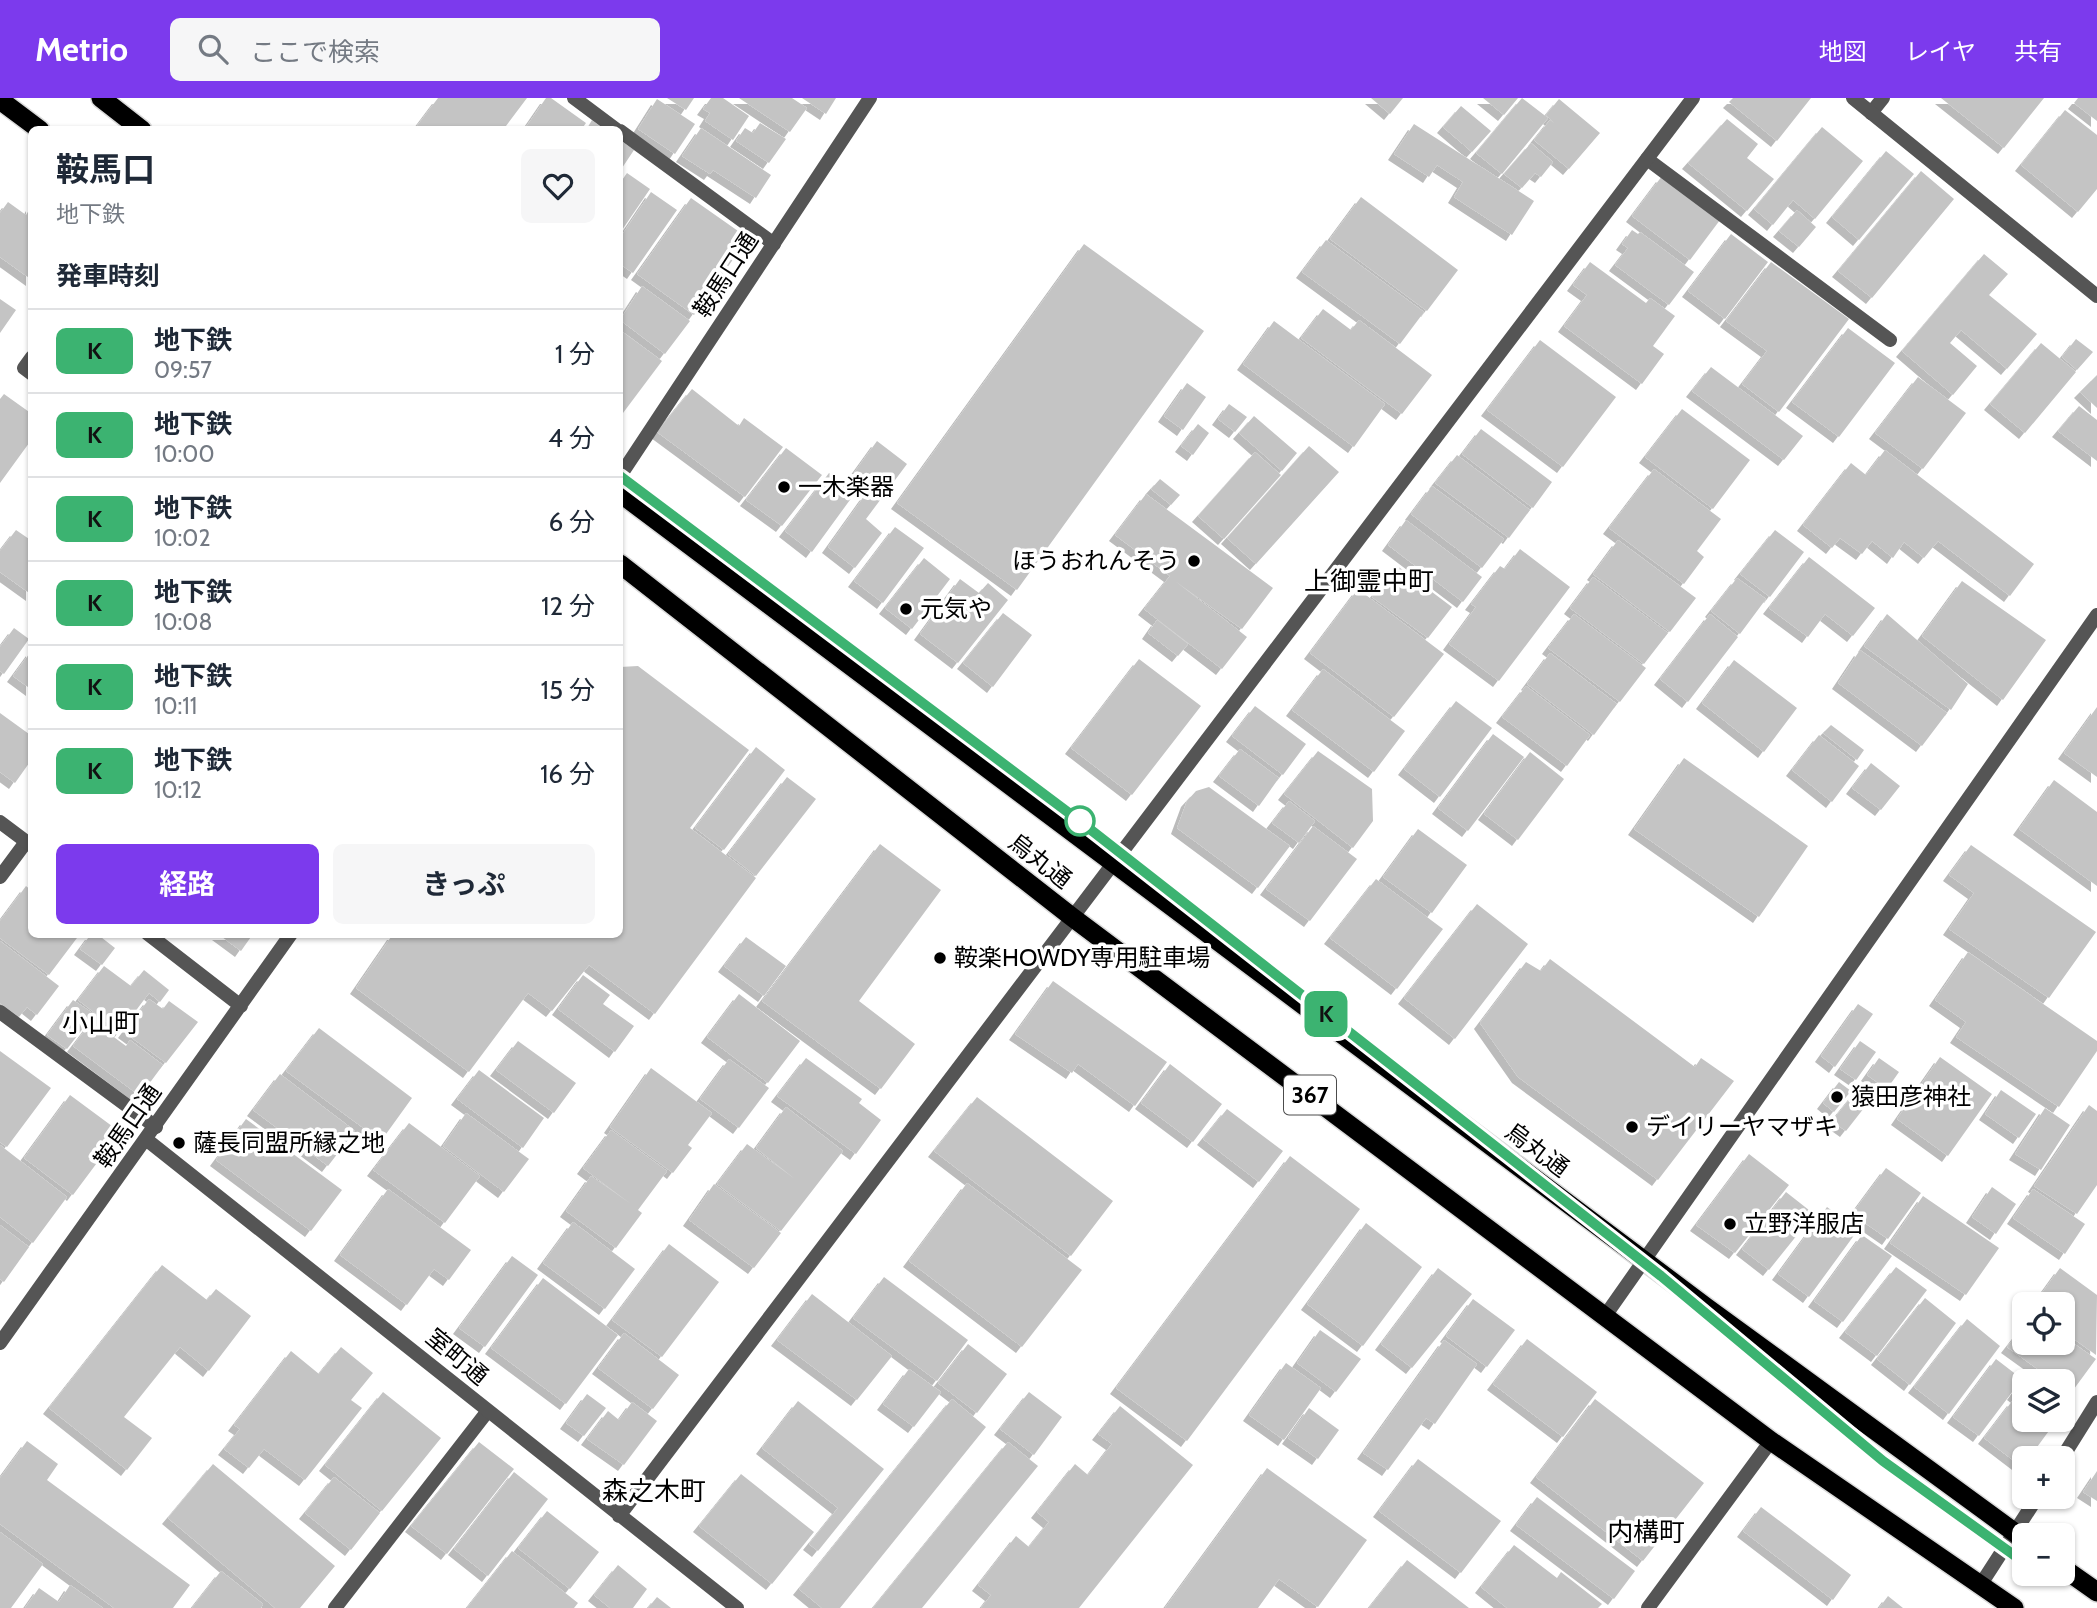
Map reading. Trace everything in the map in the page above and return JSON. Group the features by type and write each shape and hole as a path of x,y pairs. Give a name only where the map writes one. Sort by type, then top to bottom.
{"highway":[{"path":"101,98 137,126"},
{"path":"0,100 35,126"},
{"name":"烏丸通","path":"623,495 1644,1260 2012,1530"},
{"name":"烏丸通","path":"623,566 1072,917 1771,1441 2014,1608"},
{"path":"2075,1576 2097,1592"}],"street":[{"path":"574,98 612,126"},
{"name":"鞍馬口通","path":"623,470 870,98"},
{"path":"619,1516 1693,98"},
{"path":"1853,98 2097,296"},
{"path":"1871,113 1883,98"},
{"path":"623,134 774,244"},
{"path":"1647,159 1890,340"},
{"path":"1605,1315 2097,615"},
{"path":"0,822 28,843"},
{"path":"0,877 28,845"},
{"path":"153,938 241,1006"},
{"name":"鞍馬口通","path":"0,1343 289,938"},
{"path":"0,1012 156,1127"},
{"name":"室町通","path":"147,1140 273,1237 487,1412 737,1608"},
{"path":"2070,1446 2097,1402"},
{"path":"335,1608 487,1412"},
{"path":"1648,1608 1771,1441"},
{"path":"1981,1584 2012,1546"}],"building":[{"path":"438,98 527,98 506,126 417,126"},
{"path":"546,98 551,98 586,123 584,126 527,126"},
{"path":"667,98 694,98 686,110"},
{"path":"711,98 723,98 749,116 733,140 705,121 710,113 703,109"},
{"path":"739,98 792,98 807,108 790,132"},
{"path":"802,98 836,98 826,114"},
{"path":"1371,98 1403,98 1390,114"},
{"path":"1483,98 1518,98 1504,115"},
{"path":"1522,98 1548,118 1502,174 1476,153"},
{"path":"1733,98 1811,98 1777,141 1729,102"},
{"path":"1941,98 2044,98 2004,148"},
{"path":"2078,98 2097,98 2097,121 2074,103"},
{"path":"657,99 695,124 675,154 638,129"},
{"path":"1559,99 1600,133 1569,169 1534,140 1550,120 1554,123 1546,115"},
{"path":"1461,106 1491,131 1472,152 1443,127"},
{"path":"2065,110 2097,135 2097,189 2078,212 2021,165"},
{"path":"1727,119 1758,144 1747,158 1774,179 1747,211 1688,163"},
{"path":"592,120 600,126 588,126"},
{"path":"760,123 786,139 769,163 736,141 745,128 753,133"},
{"path":"1414,124 1534,201 1512,235 1454,197 1463,182 1437,165 1429,177 1394,154"},
{"path":"1822,127 1863,161 1815,219 1793,200 1773,225 1754,209"},
{"path":"701,128 771,175 756,198 713,170 710,174 682,156"},
{"path":"623,142 634,150 623,166"},
{"path":"1531,143 1553,162 1541,177 1535,173 1522,188 1504,174"},
{"path":"1886,151 1914,174 1859,240 1832,217"},
{"path":"1921,171 1954,199 1872,298 1838,271"},
{"path":"627,173 650,189 623,229 623,179"},
{"path":"1662,176 1720,220 1690,260 1632,216"},
{"path":"651,192 677,210 633,273 623,266 623,234"},
{"path":"1361,197 1458,270 1427,311 1330,239"},
{"path":"691,198 748,238 694,315 637,274"},
{"path":"8,202 26,215 28,212 28,277 0,257 0,213"},
{"path":"1797,210 1816,227 1799,247 1779,231"},
{"path":"1632,230 1638,234 1640,232 1694,272 1669,305 1615,265 1628,248 1622,244"},
{"path":"1731,234 1768,262 1725,319 1688,291"},
{"path":"1326,240 1424,312 1400,344 1302,272"},
{"path":"1084,244 1204,331 1017,590 897,503"},
{"path":"1984,254 2008,274 1989,295 2037,334 2007,369 1961,330 1950,343 1977,366 1953,395 1902,351"},
{"path":"1590,262 1646,303 1650,298 1675,316 1653,346 1664,354 1642,384 1564,326 1587,295 1573,285"},
{"path":"1771,262 1849,319 1779,412 1742,384 1767,351 1726,321"},
{"path":"642,286 690,321 665,354 623,322 623,315"},
{"path":"0,299 16,310 0,333"},
{"path":"1323,309 1351,330 1359,320 1432,375 1402,414 1301,338"},
{"path":"1274,321 1385,404 1354,447 1243,364"},
{"path":"1848,328 1895,363 1839,437 1792,402"},
{"path":"623,332 662,361 623,413"},
{"path":"2076,339 2093,352 2077,370 2062,357"},
{"path":"1540,340 1616,397 1563,467 1487,410"},
{"path":"2041,343 2076,372 2025,433 1990,404"},
{"path":"1711,367 1803,436 1784,460 1692,391"},
{"path":"2097,375 2097,408 2080,392"},
{"path":"1918,377 1966,413 1923,469 1875,433"},
{"path":"1187,383 1206,397 1183,430 1164,416"},
{"path":"692,389 739,426 744,418 783,447 745,497 657,432"},
{"path":"4,394 28,411 28,444 0,483 0,399"},
{"path":"1229,404 1247,417 1235,432 1218,419"},
{"path":"2079,406 2097,420 2097,461 2058,431"},
{"path":"1682,409 1750,460 1713,509 1645,457"},
{"path":"1254,416 1297,453 1282,471 1239,433"},
{"path":"1198,424 1209,433 1193,455 1181,446"},
{"path":"1481,429 1552,482 1533,508 1462,454"},
{"path":"877,441 907,464 866,519 882,533 855,568 828,547 868,491 851,477"},
{"path":"1309,446 1339,472 1256,564 1227,538"},
{"name":"一木楽器","path":"786,448 822,475 782,526 746,500"},
{"path":"1885,450 2034,564 2010,596 1938,541 1924,558 1904,542 1893,558 1872,541 1862,554 1840,538 1832,548 1803,525 1851,463 1866,475"},
{"path":"1255,452 1281,475 1224,539 1198,516"},
{"path":"1457,455 1530,510 1509,538 1435,483"},
{"path":"1654,469 1721,519 1697,551 1704,557 1684,584 1609,528"},
{"path":"829,473 855,493 812,552 785,531"},
{"path":"1160,479 1180,495 1171,505 1151,489"},
{"path":"1432,486 1504,539 1482,568 1411,514"},
{"name":"ほうおれんそう","path":"1146,494 1273,588 1242,629 1175,581 1247,637 1222,669 1144,609 1170,576 1115,535"},
{"path":"1406,520 1482,577 1463,602 1388,545"},
{"path":"895,527 924,548 883,603 854,581"},
{"path":"16,530 28,538 28,592 0,572 0,551"},
{"path":"1775,530 1804,552 1770,597 1740,574"},
{"path":"1618,540 1696,598 1670,632 1593,574"},
{"path":"1520,549 1570,587 1499,681 1449,644 1476,607 1471,604 1500,566 1505,569"},
{"path":"1809,557 1875,608 1853,636 1825,614 1808,637 1769,608"},
{"path":"924,558 950,579 912,629 885,608"},
{"path":"1396,565 1452,607 1428,638 1372,597"},
{"path":"1593,577 1668,633 1644,664 1570,608"},
{"path":"1737,578 1766,599 1740,634 1711,611"},
{"path":"960,579 979,593 988,583 1008,600 958,663 920,634"},
{"path":"1962,581 2046,640 2003,700 1922,636"},
{"path":"1358,589 1444,654 1394,717 1310,653"},
{"path":"1003,613 1032,635 993,687 963,663"},
{"path":"1574,614 1646,668 1620,702 1548,648"},
{"path":"1710,614 1738,637 1688,702 1660,679"},
{"path":"1887,614 1968,684 1951,710 1864,646"},
{"path":"1157,620 1188,644 1178,656 1148,633"},
{"path":"14,628 28,638 4,674 0,671 0,647"},
{"path":"1860,650 1947,713 1922,746 1838,683"},
{"path":"1550,653 1617,704 1594,735 1527,684"},
{"path":"28,655 28,687 13,676"},
{"path":"1139,659 1201,706 1132,795 1071,748"},
{"path":"1734,660 1797,708 1764,752 1702,703"},
{"path":"638,666 749,750 690,828 756,878 655,1014 589,965 552,1011 528,993 469,1072 356,988 390,938 623,938 623,667"},
{"path":"1323,669 1405,731 1374,772 1292,710"},
{"path":"1526,686 1590,735 1567,766 1502,717"},
{"path":"1456,701 1492,728 1440,797 1404,769"},
{"path":"1255,706 1306,744 1283,775 1232,736"},
{"path":"2097,707 2097,777 2064,753"},
{"path":"0,713 28,733 28,765 15,783 0,772"},
{"path":"1831,725 1864,750 1857,760 1823,733"},
{"path":"1493,734 1524,757 1468,831 1438,808"},
{"path":"1819,735 1859,766 1832,802 1792,770"},
{"path":"756,747 785,770 724,850 695,828"},
{"path":"1240,749 1279,778 1259,806 1219,776"},
{"path":"1318,751 1372,789 1373,821 1353,848 1284,794"},
{"path":"1530,752 1564,779 1518,840 1484,814"},
{"path":"1684,758 1808,846 1759,917 1634,829"},
{"path":"1871,763 1900,786 1881,810 1852,788"},
{"path":"787,777 816,799 756,876 728,854"},
{"path":"2054,780 2097,812 2097,886 2019,829"},
{"path":"1209,787 1290,846 1258,888 1177,828 1187,801 1196,791"},
{"path":"1289,801 1315,821 1299,843 1272,823"},
{"path":"1313,826 1357,859 1310,921 1266,889"},
{"path":"1418,829 1467,865 1432,913 1383,877"},
{"path":"880,844 941,890 859,1001 915,1044 881,1089 762,1001"},
{"path":"1971,845 2096,932 2049,998 1949,929 1974,893 1949,875"},
{"path":"1376,879 1443,929 1397,989 1330,938"},
{"path":"26,886 28,938 77,938 49,975 0,938 0,921"},
{"path":"1477,904 1528,944 1455,1039 1404,998"},
{"path":"746,937 786,966 764,996 724,966"},
{"path":"88,938 102,938 115,948 102,965 80,949"},
{"path":"223,938 250,938 241,951"},
{"path":"0,941 59,986 37,1015 27,1007 19,1017 0,1003"},
{"path":"1968,952 2097,1041 2097,1051 2059,1107 1956,1037 1966,1022 1935,1000"},
{"path":"1550,959 1695,1067 1701,1058 1734,1081 1658,1180 1518,1077 1480,1023 1526,962 1541,971"},
{"path":"104,966 131,986 144,970 169,990 160,1002 149,993 120,1032 78,1000"},
{"path":"583,975 610,995 603,1004 634,1026 615,1052 558,1009"},
{"path":"1053,981 1167,1062 1135,1106 1078,1064 1072,1073 1015,1034"},
{"path":"739,994 800,1041 768,1083 707,1037"},
{"path":"149,999 163,1009 169,1001 198,1022 166,1063 124,1032"},
{"path":"73,1000 94,1014 67,1049 47,1035"},
{"path":"1858,1004 1873,1014 1835,1067 1821,1056"},
{"path":"92,1021 126,1046 130,1040 163,1065 140,1096 73,1046"},
{"path":"319,1028 412,1098 381,1141 286,1071"},
{"path":"518,1041 576,1083 554,1113 496,1070"},
{"path":"1860,1041 1876,1052 1856,1080 1840,1069"},
{"path":"0,1051 51,1088 7,1147 0,1142"},
{"path":"1940,1057 1992,1094 1948,1156 1897,1119"},
{"path":"806,1058 862,1099 859,1103 881,1120 856,1154 777,1096"},
{"path":"1879,1058 1899,1072 1887,1089 1867,1075"},
{"path":"729,1059 769,1088 739,1128 700,1099"},
{"path":"1170,1064 1222,1104 1193,1142 1141,1103"},
{"path":"651,1068 712,1113 688,1145 692,1148 673,1173 610,1127"},
{"path":"479,1070 544,1118 523,1148 457,1099"},
{"path":"280,1074 355,1131 328,1166 253,1110"},
{"name":"猿田彦神社","path":"1839,1082 1851,1091 1834,1112 1823,1103"},
{"path":"1858,1089 1871,1099 1846,1131 1832,1121"},
{"path":"2001,1090 2036,1114 2019,1138 1985,1114"},
{"path":"70,1095 120,1132 73,1195 24,1158"},
{"path":"977,1097 1113,1201 1071,1256 934,1151"},
{"path":"2089,1105 2097,1111 2097,1185 2077,1214 2034,1186"},
{"path":"786,1107 843,1151 781,1231 717,1184 747,1144 795,1179 756,1148"},
{"path":"2045,1108 2070,1125 2041,1170 2015,1154"},
{"path":"1227,1109 1283,1151 1259,1182 1203,1139"},
{"path":"466,1113 529,1159 504,1192 443,1146"},
{"path":"246,1119 342,1190 311,1231 216,1160"},
{"path":"409,1123 480,1176 445,1223 373,1170"},
{"path":"611,1130 667,1171 638,1210 642,1213 616,1248 566,1211 591,1176 631,1204 583,1168"},
{"path":"0,1145 67,1197 33,1243 0,1217"},
{"path":"1749,1154 1789,1185 1735,1253 1696,1225"},
{"path":"1290,1156 1360,1209 1187,1441 1116,1388"},
{"path":"1886,1168 1921,1193 1888,1239 1852,1214"},
{"path":"967,1183 1082,1270 1022,1347 909,1261"},
{"path":"714,1184 781,1233 754,1268 689,1220"},
{"path":"1992,1187 2016,1204 1996,1234 1972,1217"},
{"path":"388,1189 471,1250 449,1280 434,1269 407,1305 340,1255"},
{"path":"2033,1189 2085,1224 2065,1254 2013,1218"},
{"path":"1786,1192 1814,1214 1769,1270 1742,1249"},
{"path":"1923,1196 1999,1248 1966,1295 1890,1243"},
{"path":"1827,1207 1858,1230 1809,1297 1778,1274"},
{"path":"573,1222 635,1269 605,1309 543,1263"},
{"path":"1366,1223 1422,1267 1363,1346 1307,1304"},
{"path":"0,1225 29,1247 4,1282 0,1279"},
{"path":"1862,1235 1892,1256 1843,1322 1814,1301"},
{"path":"669,1244 719,1282 662,1357 612,1320"},
{"path":"512,1256 538,1275 485,1347 459,1328"},
{"path":"162,1265 207,1300 216,1289 251,1316 209,1371 180,1347 124,1417 152,1438 127,1470 49,1408"},
{"path":"1896,1267 1927,1290 1877,1356 1845,1332"},
{"path":"1438,1268 1472,1294 1412,1368 1381,1344"},
{"path":"2060,1268 2097,1295 2096,1355 2075,1340 2075,1292 2043,1292"},
{"path":"884,1277 968,1340 937,1381 853,1318"},
{"path":"543,1278 618,1335 566,1404 491,1348"},
{"path":"812,1294 892,1356 857,1400 777,1340"},
{"path":"1925,1298 1956,1323 1910,1385 1877,1359"},
{"path":"1473,1299 1515,1330 1487,1367 1446,1336"},
{"path":"1967,1319 2000,1346 1949,1414 1914,1387"},
{"path":"1320,1330 1361,1359 1336,1392 1297,1363"},
{"path":"624,1333 679,1375 653,1409 598,1368"},
{"path":"1527,1339 1597,1392 1563,1437 1493,1384"},
{"path":"1444,1340 1477,1364 1435,1424 1426,1418 1388,1470 1363,1453"},
{"path":"968,1344 1007,1374 977,1413 938,1383"},
{"path":"2075,1344 2096,1359 2075,1388 2075,1369 2037,1369 2018,1355 2075,1355"},
{"path":"341,1347 373,1373 351,1400 362,1408 305,1480 264,1449 249,1468 224,1449 240,1429 234,1425 291,1351 319,1374"},
{"path":"1996,1359 2012,1371 2012,1392 1979,1436 1953,1417"},
{"path":"1286,1363 1321,1388 1284,1440 1249,1415"},
{"path":"909,1369 941,1392 914,1427 883,1404"},
{"path":"383,1392 441,1438 382,1511 325,1465"},
{"path":"1029,1392 1062,1417 1034,1455 1000,1429"},
{"path":"587,1394 606,1408 584,1436 566,1423"},
{"path":"952,1399 986,1427 840,1608 822,1608 799,1589"},
{"path":"1595,1399 1704,1483 1643,1561 1536,1477"},
{"path":"798,1401 884,1469 818,1551 809,1544 838,1508 762,1448"},
{"path":"2012,1401 2012,1432 2048,1432 2038,1446 2012,1446 2012,1459 1984,1438"},
{"path":"632,1402 657,1421 624,1465 587,1439 608,1411 619,1420"},
{"path":"1120,1406 1193,1465 1079,1608 981,1608 991,1595 978,1585 1016,1536 1029,1547 1049,1522 1037,1512 1075,1464 1088,1475 1112,1444 1098,1434"},
{"path":"1309,1408 1339,1430 1318,1459 1288,1438"},
{"path":"27,1441 58,1464 47,1480 190,1585 173,1608 114,1608 0,1524 0,1478"},
{"path":"479,1442 514,1469 447,1554 411,1526"},
{"path":"1008,1442 1038,1466 922,1608 873,1608"},
{"path":"1418,1459 1501,1521 1461,1573 1379,1511"},
{"path":"213,1464 335,1566 300,1608 275,1608 168,1518"},
{"path":"1267,1468 1367,1540 1318,1607 1279,1579 1258,1608 1165,1608"},
{"path":"2097,1471 2097,1501 2083,1492"},
{"path":"514,1472 548,1499 488,1576 454,1549"},
{"path":"741,1474 814,1532 772,1584 699,1526"},
{"path":"334,1477 380,1513 351,1550 305,1513"},
{"path":"1537,1497 1635,1571 1614,1599 1516,1525"},
{"path":"1761,1507 1851,1575 1833,1600 1743,1531"},
{"path":"547,1511 599,1552 570,1589 518,1548"},
{"path":"0,1532 43,1564 11,1608 0,1608"},
{"path":"1514,1545 1557,1578 1561,1572 1602,1604 1598,1608 1507,1608 1481,1587"},
{"path":"512,1551 578,1603 574,1608 467,1608"},
{"path":"1407,1560 1469,1608 1369,1608"},
{"path":"618,1565 647,1589 633,1608 610,1608 594,1595"},
{"path":"221,1571 263,1604 261,1608 192,1608"},
{"path":"70,1585 103,1608 25,1608 39,1588 59,1602"},
{"path":"1888,1596 1903,1608 1879,1608"},
{"path":"657,1597 671,1608 648,1608"}],"metro line":[{"name":"K","path":"623,478 1077,819 1661,1276 1883,1461 2012,1554"}],"place":[{"name":"一木楽器","path":"784,487"},
{"name":"ほうおれんそう","path":"1194,561"},
{"name":"元気や","path":"906,609"},
{"name":"鞍楽HOWDY専用駐車場","path":"940,958"},
{"name":"猿田彦神社","path":"1837,1097"},
{"name":"デイリーヤマザキ","path":"1632,1127"},
{"name":"薩長同盟所縁之地","path":"179,1143"},
{"name":"立野洋服店","path":"1730,1224"}],"district":[{"name":"上御霊中町","path":"1369,581"},
{"name":"小山町","path":"101,1023"},
{"name":"森之木町","path":"654,1491"},
{"name":"内構町","path":"1646,1532"}]}
